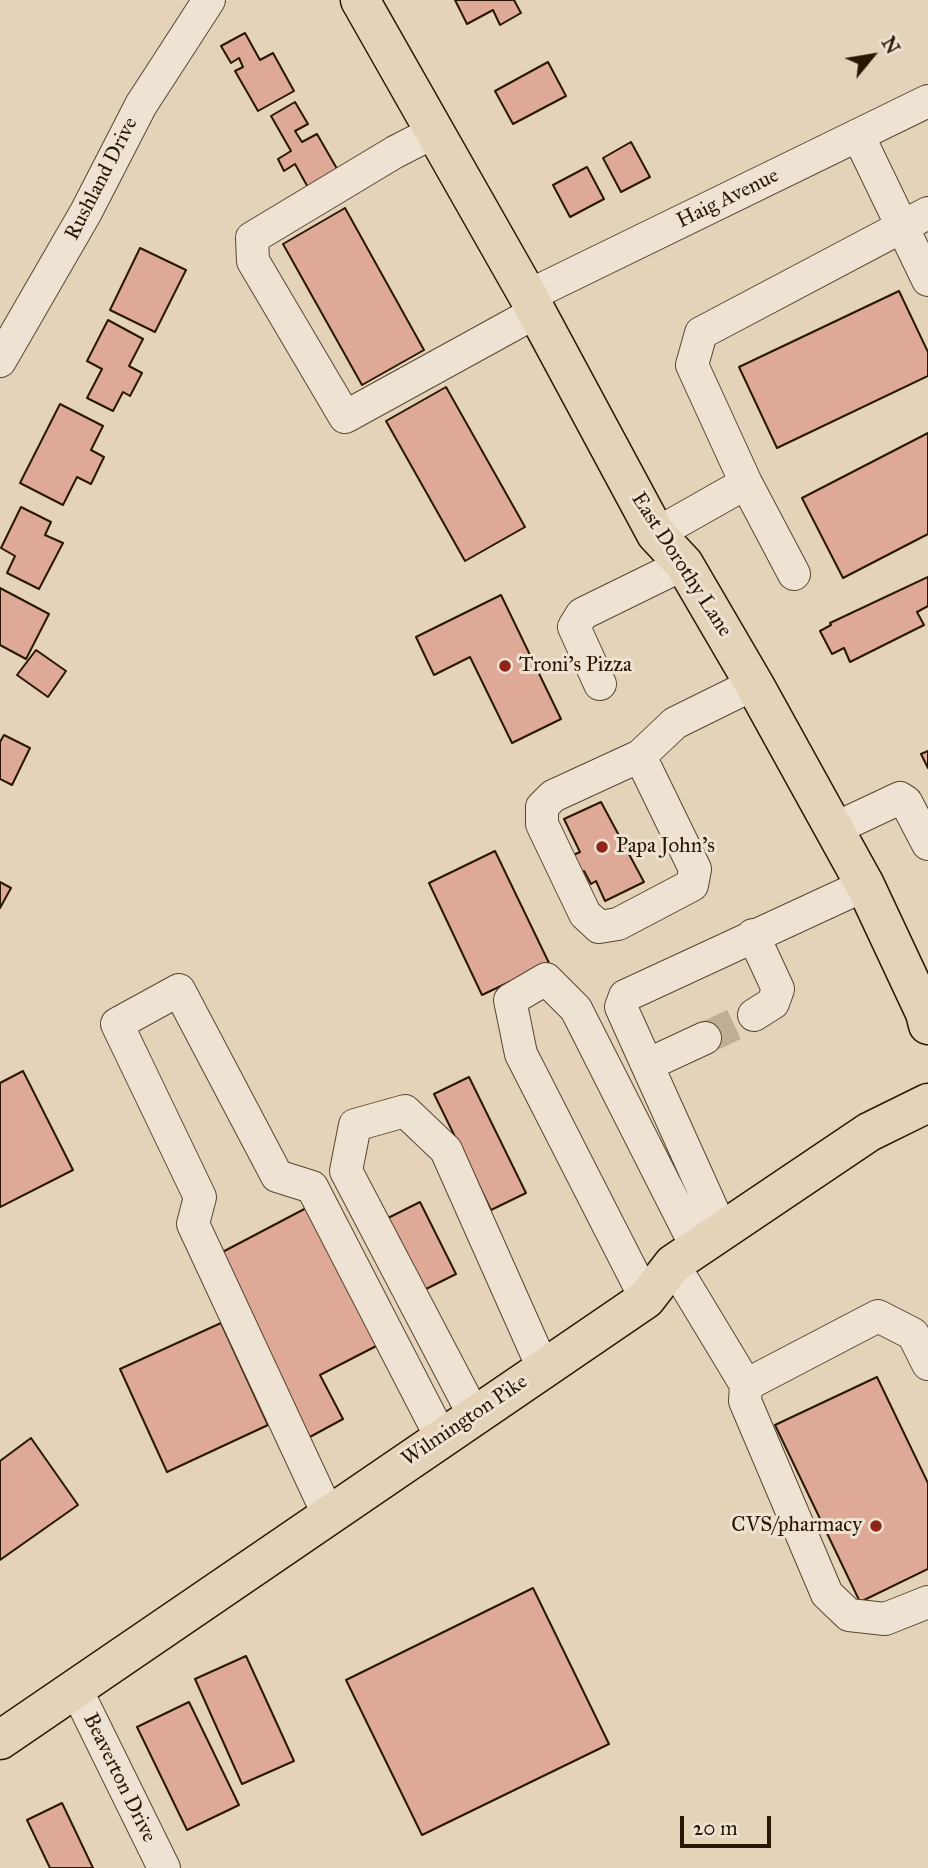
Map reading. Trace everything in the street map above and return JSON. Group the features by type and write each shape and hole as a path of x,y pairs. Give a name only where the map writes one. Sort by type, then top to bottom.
{"main road":[{"name":"East Dorothy Lane","path":"360,0 532,304 656,534 684,564 754,684 864,885 925,1013 928,1026"},
{"name":"Wilmington Pike","path":"0,1740 646,1299 697,1248 869,1132 928,1103"}],"street":[{"name":"Rushland Drive","path":"0,361 86,212 146,94 209,0"},
{"name":"Haig Avenue","path":"434,132 395,152 252,238 253,261 345,417 532,304 928,100"},
{"path":"858,135 900,227 928,280"},
{"path":"794,574 746,483 692,365 701,333 928,212"},
{"path":"656,534 746,483"},
{"path":"600,684 574,627 582,614 684,564"},
{"path":"640,756 695,869 692,885 618,924 599,927 585,914 558,858 542,824 542,807 553,796 640,756 675,723 754,684"},
{"path":"834,829 900,798 906,802 928,844"},
{"path":"864,885 625,996 621,1007 649,1064 697,1248 747,1385 745,1401 827,1594 849,1615 885,1619 928,1602"},
{"path":"753,935 778,989 773,1003 754,1015"},
{"path":"646,1299 521,1054 510,1000 546,979 576,1009 697,1248"},
{"path":"328,1514 192,1224 200,1197 117,1024 179,990 277,1176 312,1187 441,1437"},
{"path":"649,1064 705,1038"},
{"path":"474,1415 346,1171 355,1125 405,1111 446,1150 543,1368"},
{"path":"747,1385 878,1316 913,1334 928,1364"},
{"name":"Beaverton Drive","path":"75,1687 164,1868"}],"building":[{"path":"455,0 514,0 521,13 500,25 493,10 467,24"},
{"path":"245,33 260,60 273,53 294,91 258,111 235,71 243,67 239,58 231,63 221,46"},
{"path":"548,62 566,96 513,124 495,91"},
{"path":"295,102 308,124 295,131 302,142 317,134 340,174 310,191 295,164 284,171 278,159 291,151 271,116"},
{"path":"631,142 650,177 621,192 603,158"},
{"path":"587,167 604,199 570,217 553,185"},
{"path":"345,208 424,350 362,385 283,244"},
{"path":"140,248 186,270 155,332 110,310"},
{"path":"899,291 928,352 928,376 777,448 739,367"},
{"path":"108,320 143,339 129,366 142,373 130,396 123,392 113,411 87,398 102,369 87,361"},
{"path":"446,387 525,527 465,561 386,421"},
{"path":"60,404 103,426 91,450 104,457 91,484 77,477 63,505 20,483"},
{"path":"928,433 928,534 843,578 802,498"},
{"path":"21,507 51,522 45,535 63,543 39,589 7,573 15,556 1,548"},
{"path":"928,577 928,606 917,612 924,625 850,662 844,648 832,654 820,631 831,625 830,623"},
{"path":"0,588 49,614 26,659 0,645"},
{"name":"Troni's Pizza","path":"501,595 561,719 512,743 470,657 434,675 416,637"},
{"path":"36,650 66,671 48,697 17,675"},
{"path":"4,735 30,748 12,785 0,779 0,742"},
{"path":"928,751 928,768 921,754"},
{"name":"Papa John's","path":"601,802 644,882 605,901 596,881 591,884 584,871 577,875 569,857 580,852 564,819"},
{"path":"495,851 549,963 482,995 429,883"},
{"path":"0,882 11,888 0,908"},
{"path":"23,1071 73,1170 0,1207 0,1083"},
{"path":"469,1077 526,1193 491,1210 434,1094"},
{"path":"420,1202 456,1274 424,1290 388,1218"},
{"path":"312,1205 384,1342 320,1375 343,1419 308,1438 213,1257"},
{"path":"221,1323 268,1425 167,1472 120,1369"},
{"name":"CVS/pharmacy","path":"877,1377 928,1483 928,1569 860,1602 775,1425"},
{"path":"31,1438 78,1505 0,1560 0,1461"},
{"path":"533,1588 609,1744 422,1835 346,1680"},
{"path":"246,1656 294,1761 242,1784 195,1679"},
{"path":"189,1702 239,1805 187,1830 137,1727"},
{"path":"62,1803 93,1868 50,1868 27,1820"}],"tunnel":[{"path":"705,1038 754,1015"}],"place":[{"name":"Troni's Pizza","path":"505,666"},
{"name":"Papa John's","path":"602,847"},
{"name":"CVS/pharmacy","path":"876,1526"}]}
